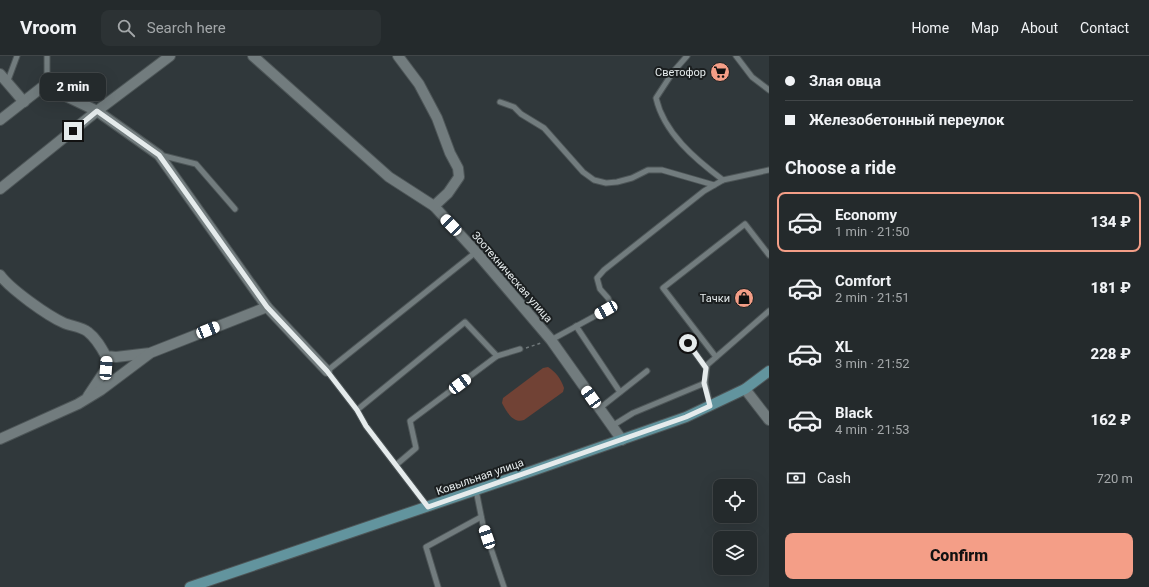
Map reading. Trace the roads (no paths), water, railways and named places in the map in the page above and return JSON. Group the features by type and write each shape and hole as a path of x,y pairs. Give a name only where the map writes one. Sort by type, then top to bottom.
{"main road":[{"name":"Ковыльная улица","path":"190,587 428,507 686,417 745,389 769,371"}],"street":[{"path":"0,189 97,111 170,56"},
{"name":"Зоотехническая улица","path":"253,56 389,177 434,206 476,252 551,340 622,440"},
{"path":"398,56 419,84 437,118 450,153 458,168 459,177 448,193 434,206"},
{"path":"0,74 24,102"},
{"path":"0,120 41,88 47,87 97,111 159,155 267,307 327,371"},
{"path":"0,275 9,285 46,313 65,324 87,331 98,343 106,356 106,368 86,399"},
{"path":"106,356 116,358 150,353 267,307"},
{"path":"0,439 86,399 101,390 150,353"},
{"path":"745,389 769,420"}],"lane":[{"path":"7,83 17,56"},
{"path":"47,56 47,87"},
{"path":"686,56 672,72 656,98 658,108 677,139 701,163 723,180"},
{"path":"736,56 752,77 769,90"},
{"path":"500,102 514,107 544,128 584,172 594,180 606,183 617,182 632,178 648,170 662,170 714,185"},
{"path":"159,155 196,164 235,210"},
{"path":"551,340 606,310 611,304 600,289 597,278 604,270 704,191 723,180 769,170"},
{"path":"716,357 663,288 745,224 769,255"},
{"path":"428,507 366,426 357,410 327,371 476,252"},
{"path":"710,406 704,383 707,365 769,311"},
{"path":"357,410 465,322 497,356"},
{"path":"576,326 620,392"},
{"path":"688,343 706,368"},
{"path":"396,464 416,448 410,421 497,356 520,350"},
{"path":"600,408 647,371"},
{"path":"612,426 633,413 704,383"},
{"path":"476,490 481,517 504,587"},
{"path":"438,587 426,547 481,517"}],"place":[{"name":"Светофор","path":"720,72"},
{"name":"Тачки","path":"744,298"}]}
